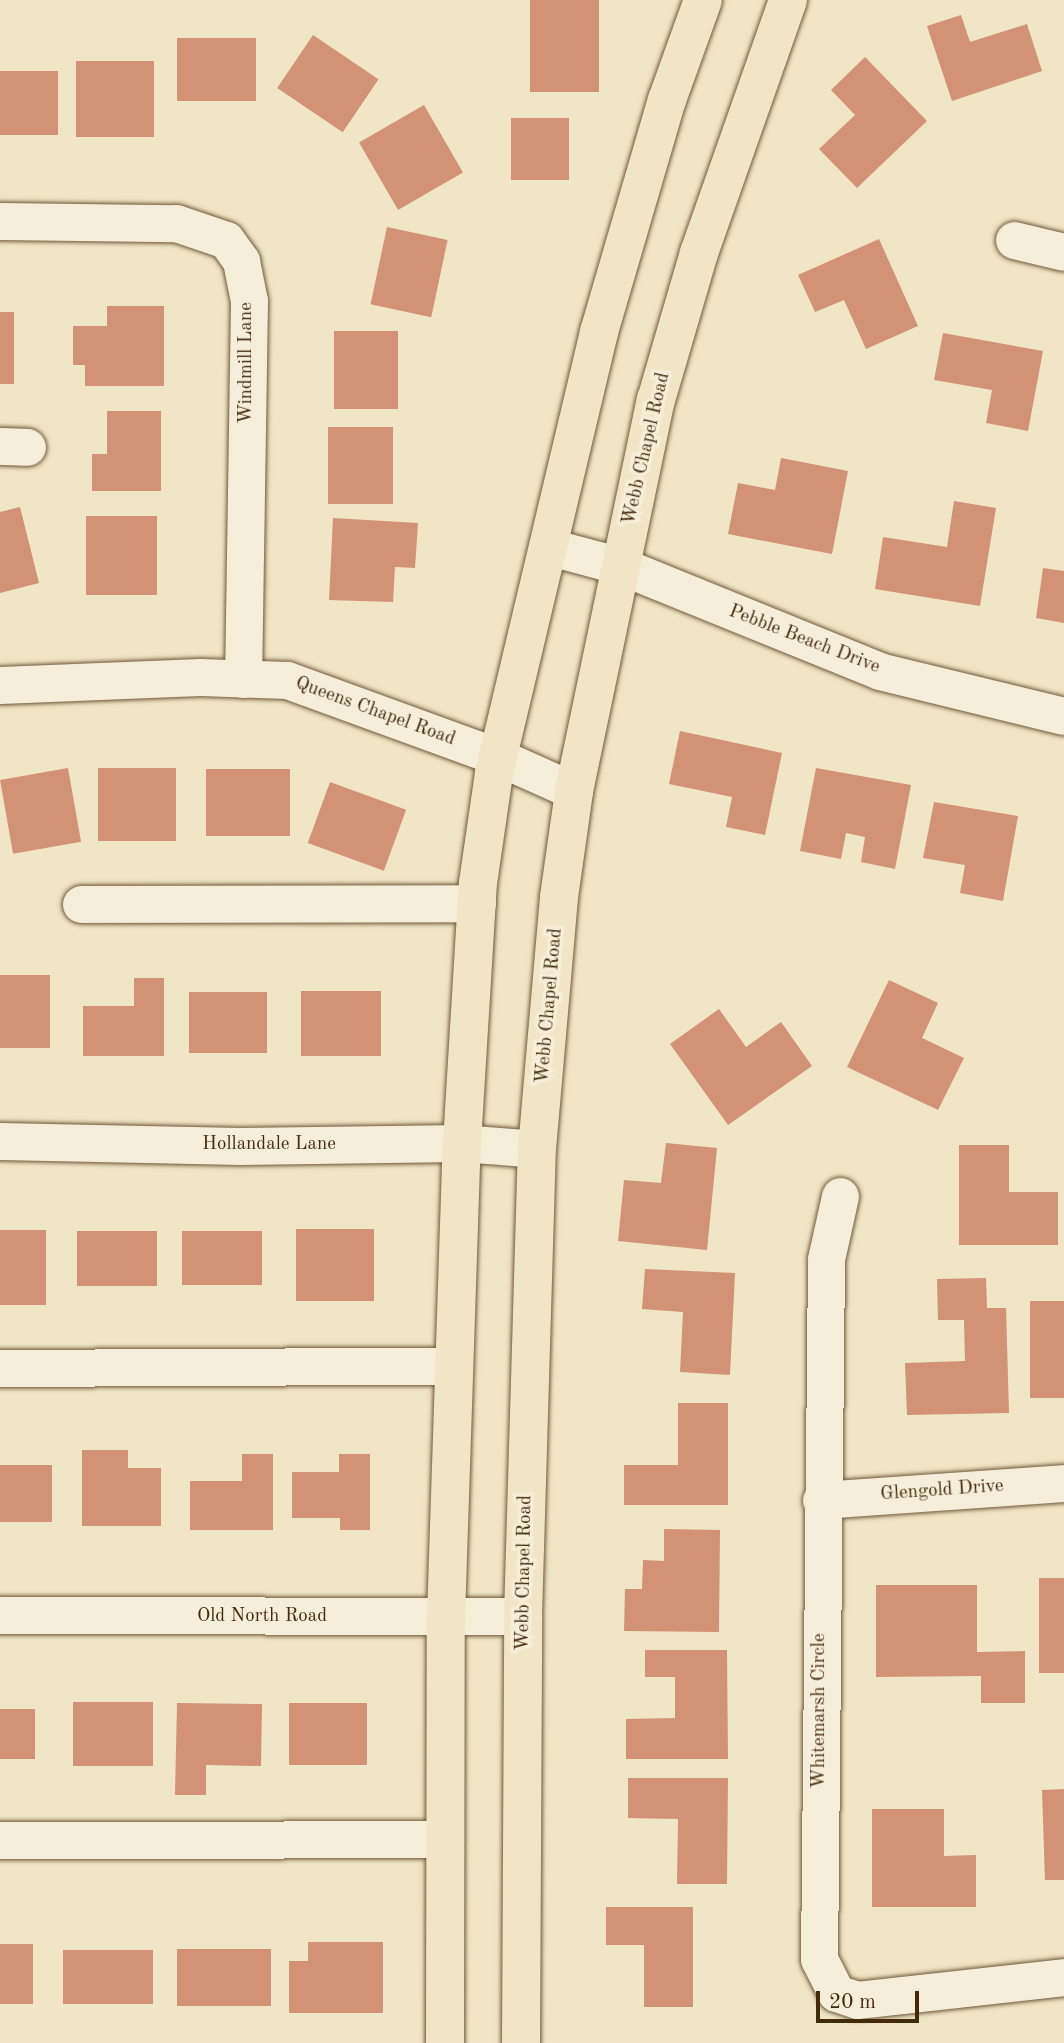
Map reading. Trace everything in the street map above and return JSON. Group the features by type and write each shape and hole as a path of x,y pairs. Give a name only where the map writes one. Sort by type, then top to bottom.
{"main road":[{"path":"445,2043 446,1617 462,1143 477,903 498,757 599,332 667,100 703,0"},
{"name":"Webb Chapel Road","path":"521,2043 523,1616 537,1149 559,897 574,791 656,400 699,253 788,0"}],"street":[{"name":"Windmill Lane","path":"0,221 176,223 226,240 241,261 249,301 243,679"},
{"path":"1014,240 1064,252"},
{"name":"Pebble Beach Drive","path":"550,547 621,566 879,671 1064,716"},
{"name":"Queens Chapel Road","path":"0,685 287,680 498,757 574,791"},
{"path":"80,904 477,903"},
{"name":"Hollandale Lane","path":"0,1141 240,1146 462,1143 537,1149"},
{"name":"Whitemarsh Circle","path":"840,1196 826,1259 821,1500 819,1959 826,1979 836,1993 857,2000 884,2000 1064,1977"},
{"path":"0,1368 454,1366"},
{"name":"Glengold Drive","path":"821,1500 1064,1483"},
{"name":"Old North Road","path":"0,1615 523,1616"},
{"path":"0,1840 445,1839"}],"building":[{"path":"530,0 599,0 599,92 530,92"},
{"path":"961,15 970,42 1027,24 1042,71 952,101 927,26"},
{"path":"313,35 378,79 343,132 277,88"},
{"path":"177,38 256,38 256,101 177,101"},
{"path":"865,57 927,121 857,188 819,149 855,115 831,90"},
{"path":"76,61 154,61 154,137 76,137"},
{"path":"0,71 58,71 58,135 0,135"},
{"path":"424,105 463,173 398,210 359,142"},
{"path":"511,118 569,118 569,180 511,180"},
{"path":"387,227 448,240 431,317 371,304"},
{"path":"879,239 918,326 866,349 844,300 815,312 798,275"},
{"path":"107,306 164,306 164,386 85,386 85,365 73,365 73,326 107,326"},
{"path":"0,312 14,312 14,384 0,384"},
{"path":"334,331 398,331 398,409 334,409"},
{"path":"943,333 1043,351 1028,431 986,423 992,390 934,380"},
{"path":"107,411 161,411 161,491 92,491 92,454 107,454"},
{"path":"328,427 393,427 393,504 328,504"},
{"path":"781,458 848,471 832,554 728,534 738,483 775,490"},
{"path":"954,501 996,508 980,606 875,589 883,537 947,547"},
{"path":"20,507 39,583 0,593 0,512"},
{"path":"86,516 157,516 157,595 86,595"},
{"path":"333,518 418,523 415,568 395,567 393,602 329,600"},
{"path":"1043,568 1064,571 1064,623 1036,618"},
{"path":"680,731 782,753 765,835 726,827 732,797 669,784"},
{"path":"68,768 81,842 13,854 0,780"},
{"path":"98,768 176,768 176,841 98,841"},
{"path":"816,768 911,785 895,869 861,862 865,837 846,833 841,859 800,851"},
{"path":"206,769 290,769 290,836 206,836"},
{"path":"330,782 406,810 384,871 308,843"},
{"path":"934,802 1018,816 1003,901 960,893 965,865 923,858"},
{"path":"0,975 50,975 50,1048 0,1048"},
{"path":"134,978 164,978 164,1056 83,1056 83,1006 134,1006"},
{"path":"889,980 938,1003 922,1038 964,1058 938,1110 847,1067"},
{"path":"301,991 381,991 381,1056 301,1056"},
{"path":"189,992 267,992 267,1053 189,1053"},
{"path":"719,1009 746,1047 781,1022 812,1066 728,1125 670,1044"},
{"path":"666,1143 717,1148 707,1250 618,1241 624,1180 661,1183"},
{"path":"959,1145 1009,1145 1009,1192 1058,1192 1058,1245 959,1245"},
{"path":"296,1229 374,1229 374,1301 296,1301"},
{"path":"0,1230 46,1230 46,1305 0,1305"},
{"path":"77,1231 157,1231 157,1286 77,1286"},
{"path":"182,1231 262,1231 262,1285 182,1285"},
{"path":"645,1269 735,1273 730,1375 680,1372 683,1312 642,1309"},
{"path":"986,1278 987,1308 1006,1308 1009,1413 907,1415 905,1363 965,1361 964,1320 938,1320 937,1279"},
{"path":"1030,1301 1064,1301 1064,1398 1030,1398"},
{"path":"678,1403 728,1403 728,1505 624,1505 624,1465 678,1465"},
{"path":"82,1450 128,1450 128,1468 161,1468 161,1526 82,1526"},
{"path":"242,1454 273,1454 273,1530 190,1530 190,1481 242,1481"},
{"path":"339,1454 370,1454 370,1530 340,1530 340,1518 292,1518 292,1472 339,1472"},
{"path":"0,1465 52,1465 52,1522 0,1522"},
{"path":"664,1529 720,1530 719,1632 624,1631 625,1589 642,1589 643,1560 664,1561"},
{"path":"1039,1578 1064,1578 1064,1673 1039,1673"},
{"path":"876,1585 977,1585 977,1652 1025,1651 1025,1703 981,1703 981,1676 876,1677"},
{"path":"645,1650 727,1650 728,1759 626,1759 626,1719 675,1718 675,1677 645,1677"},
{"path":"73,1702 153,1702 153,1766 73,1766"},
{"path":"177,1703 262,1704 261,1766 206,1765 206,1795 175,1795"},
{"path":"289,1703 367,1703 367,1765 289,1765"},
{"path":"0,1709 35,1709 35,1759 0,1759"},
{"path":"628,1778 728,1778 727,1884 677,1884 678,1819 628,1818"},
{"path":"1064,1789 1064,1880 1045,1880 1042,1790"},
{"path":"872,1809 944,1809 944,1856 976,1855 976,1907 872,1907"},
{"path":"606,1907 693,1907 693,2007 644,2007 644,1945 606,1945"},
{"path":"308,1942 383,1942 383,2013 289,2013 289,1961 308,1961"},
{"path":"0,1944 33,1944 33,2004 0,2004"},
{"path":"177,1949 271,1949 271,2006 177,2006"},
{"path":"63,1950 153,1950 153,2004 63,2004"}]}
